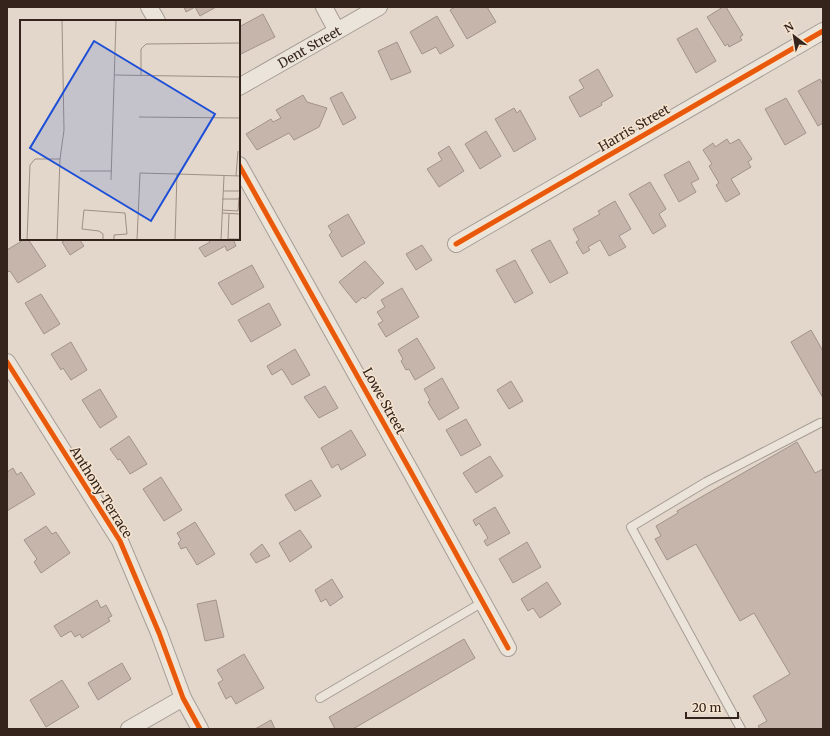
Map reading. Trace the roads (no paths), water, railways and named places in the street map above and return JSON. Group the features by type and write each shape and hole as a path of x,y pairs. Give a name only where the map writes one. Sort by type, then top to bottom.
{"street":[{"path":"150,7 156,20"},
{"path":"324,7 338,31"},
{"name":"Dent Street","path":"240,86 379,7"},
{"name":"Harris Street","path":"456,244 823,31"},
{"name":"Lowe Street","path":"240,168 508,648"},
{"name":"Anthony Terrace","path":"7,362 120,541 159,633 183,698 200,729"},
{"path":"129,729 183,698"}],"lane":[{"path":"741,729 630,526 706,482 822,424"},
{"path":"320,698 483,602"}]}
